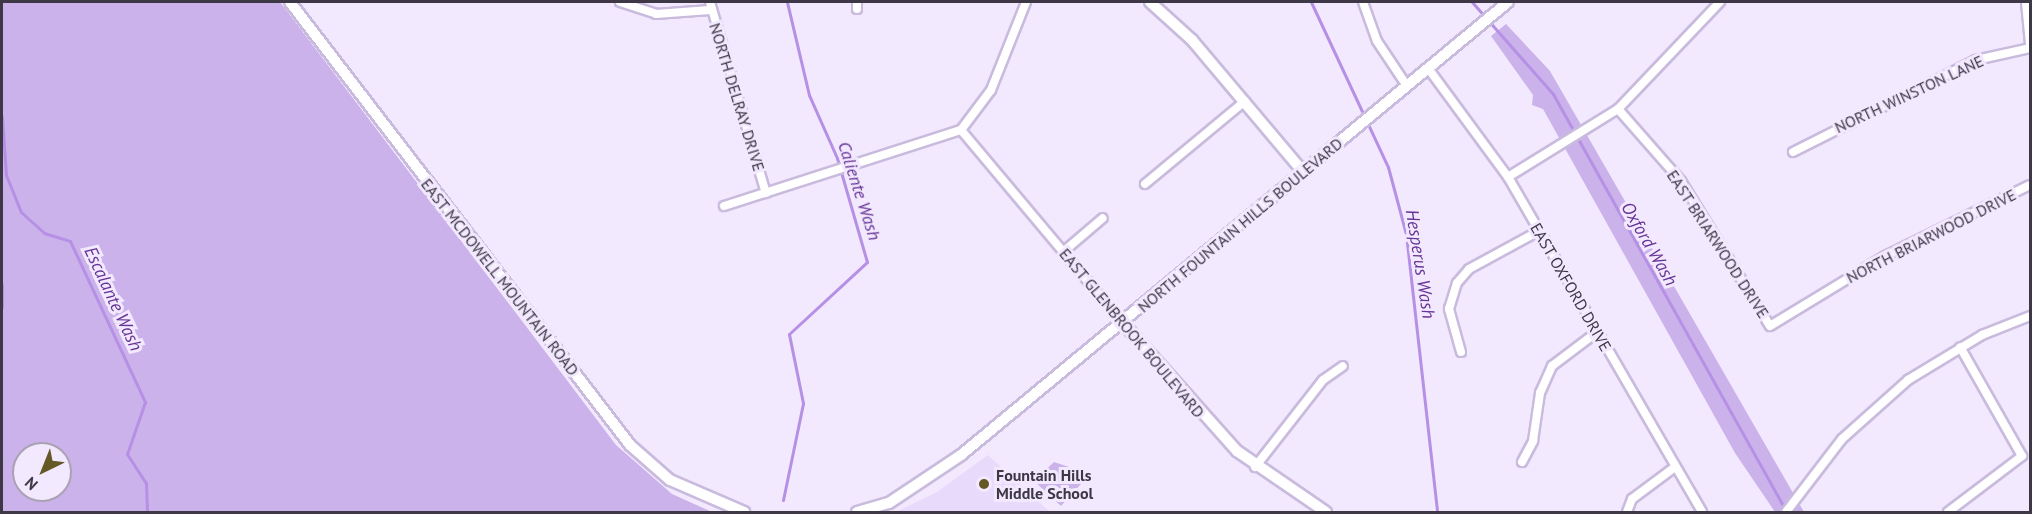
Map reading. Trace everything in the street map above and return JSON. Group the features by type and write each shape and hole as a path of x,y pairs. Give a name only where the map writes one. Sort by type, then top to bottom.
{"street":[{"name":"EAST MCDOWELL MOUNTAIN ROAD","path":"290,2 630,445 677,485 744,513"},
{"path":"620,2 656,14 710,10"},
{"name":"NORTH DELRAY DRIVE","path":"710,2 710,10 766,193"},
{"path":"724,206 848,169 960,130 991,90 1026,2"},
{"path":"1150,2 1245,101 1303,172"},
{"path":"1363,2 1377,41 1407,86"},
{"name":"NORTH FOUNTAIN HILLS BOULEVARD","path":"857,513 889,503 970,448 1508,2"},
{"path":"1508,177 1618,109 1720,2"},
{"path":"2026,2 2031,46"},
{"name":"NORTH WINSTON LANE","path":"1793,152 1976,60 2031,46"},
{"name":"EAST OXFORD DRIVE","path":"1428,69 1508,177 1702,513"},
{"path":"1145,184 1245,101"},
{"name":"EAST BRIARWOOD DRIVE","path":"1618,109 1681,182 1770,326"},
{"name":"EAST GLENBROOK BOULEVARD","path":"960,130 1176,388 1255,467 1326,513"},
{"name":"NORTH BRIARWOOD DRIVE","path":"1770,326 1886,256 2031,185"},
{"path":"1063,252 1103,218"},
{"path":"1461,352 1449,309 1457,283 1469,269 1539,231"},
{"path":"1786,513 1811,474 1866,415 1960,347 2031,316"},
{"path":"1522,462 1533,441 1540,393 1552,366 1597,332"},
{"path":"1948,513 2022,456 1960,347"},
{"path":"1255,467 1323,380 1343,366"},
{"path":"1627,513 1632,499 1675,467"}],"shaded area":[{"path":"2,2 280,2 616,445 672,494 712,512 2,512"},
{"path":"1506,24 1550,71 1804,512 1775,512 1735,453 1543,109 1532,105 1533,95 1491,36"},
{"name":"Fountain Hills Middle School","path":"988,455 1050,512 896,512 937,492"},
{"path":"1054,462 1090,474 1061,506 1034,481"}],"waterway":[{"name":"Caliente Wash","path":"783,500 803,403 789,334 867,262 837,158 809,95 787,2"},
{"name":"Hesperus Wash","path":"1311,2 1388,167 1406,234 1437,512"},
{"name":"Oxford Wash","path":"1472,2 1553,94 1786,511"},
{"name":"Escalante Wash","path":"2,117 6,175 21,212 44,233 70,241 145,402 127,454 146,483 147,512"},
{"path":"2,284 2,307"}],"place":[{"name":"Fountain Hills Middle School","path":"984,484"}]}
